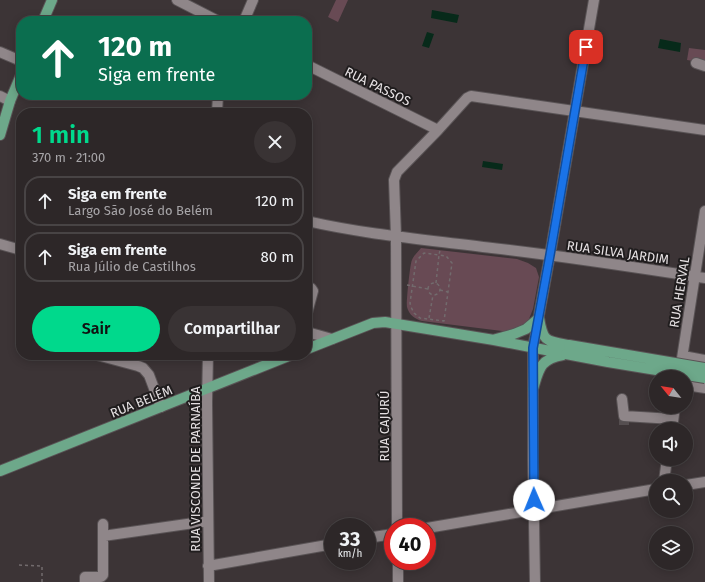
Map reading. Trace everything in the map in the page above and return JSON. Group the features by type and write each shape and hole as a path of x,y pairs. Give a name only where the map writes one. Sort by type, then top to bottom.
{"main road":[{"path":"46,16 52,0"},
{"path":"0,135 10,101 16,87"},
{"path":"494,340 514,334 526,328 539,318 542,334 547,340 567,350 608,362 705,378"},
{"path":"312,347 373,323 385,322 533,348 567,350 705,368"},
{"path":"533,389 538,371 543,364 548,359 567,350"},
{"name":"RUA BELÉM","path":"0,471 278,360"}],"street":[{"path":"177,0 208,16"},
{"path":"246,16 253,0"},
{"path":"535,582 533,348 594,0"},
{"path":"0,52 16,59"},
{"name":"RUA PASSOS","path":"312,67 438,130"},
{"path":"0,96 10,101"},
{"path":"438,130 466,98 470,96 705,130"},
{"name":"RUA CAJURÚ","path":"397,518 396,220 394,180 397,172 438,130"},
{"name":"RUA HERVAL","path":"680,370 705,211"},
{"name":"RUA SILVA JARDIM","path":"312,222 396,236 550,255 705,278"},
{"path":"0,244 16,249"},
{"path":"312,333 332,339"},
{"path":"682,356 705,360"},
{"path":"116,360 143,368 148,375 162,407"},
{"name":"RUA VISCONDE DE PARNAÍBA","path":"208,360 208,582"},
{"path":"693,385 705,388"},
{"path":"622,399 624,416 660,422"},
{"path":"693,484 705,482"},
{"path":"436,526 649,490"},
{"path":"103,536 208,521"},
{"path":"85,580 102,576 103,524"},
{"path":"208,566 324,546"},
{"path":"398,570 398,582"}],"path":[{"path":"440,248 436,283 440,290"},
{"path":"424,253 446,256 452,263 444,321 420,318 417,316 410,303 413,286 416,261 424,253"},
{"path":"428,289 430,285 436,283"},
{"path":"407,285 428,289 433,295"},
{"path":"440,290 448,292"},
{"path":"433,295 438,294 440,290"},
{"path":"428,324 433,295"},
{"path":"19,565 42,566 42,582"}],"shaded area":[{"path":"336,0 348,0 338,22 328,17"},
{"path":"432,10 459,15 457,23 431,18"},
{"path":"427,32 434,34 429,48 422,46"},
{"path":"660,39 681,43 680,52 658,48"},
{"path":"689,48 705,50 705,63 687,60"},
{"path":"483,161 503,164 502,170 482,167"},
{"path":"421,248 517,259 536,268 539,277 533,309 529,319 522,326 510,332 422,321 415,318 409,312 407,307 410,268 412,260"}],"tunnel":[{"path":"624,416 624,425"}],"route":[{"path":"534,500 533,348 586,47"}]}
